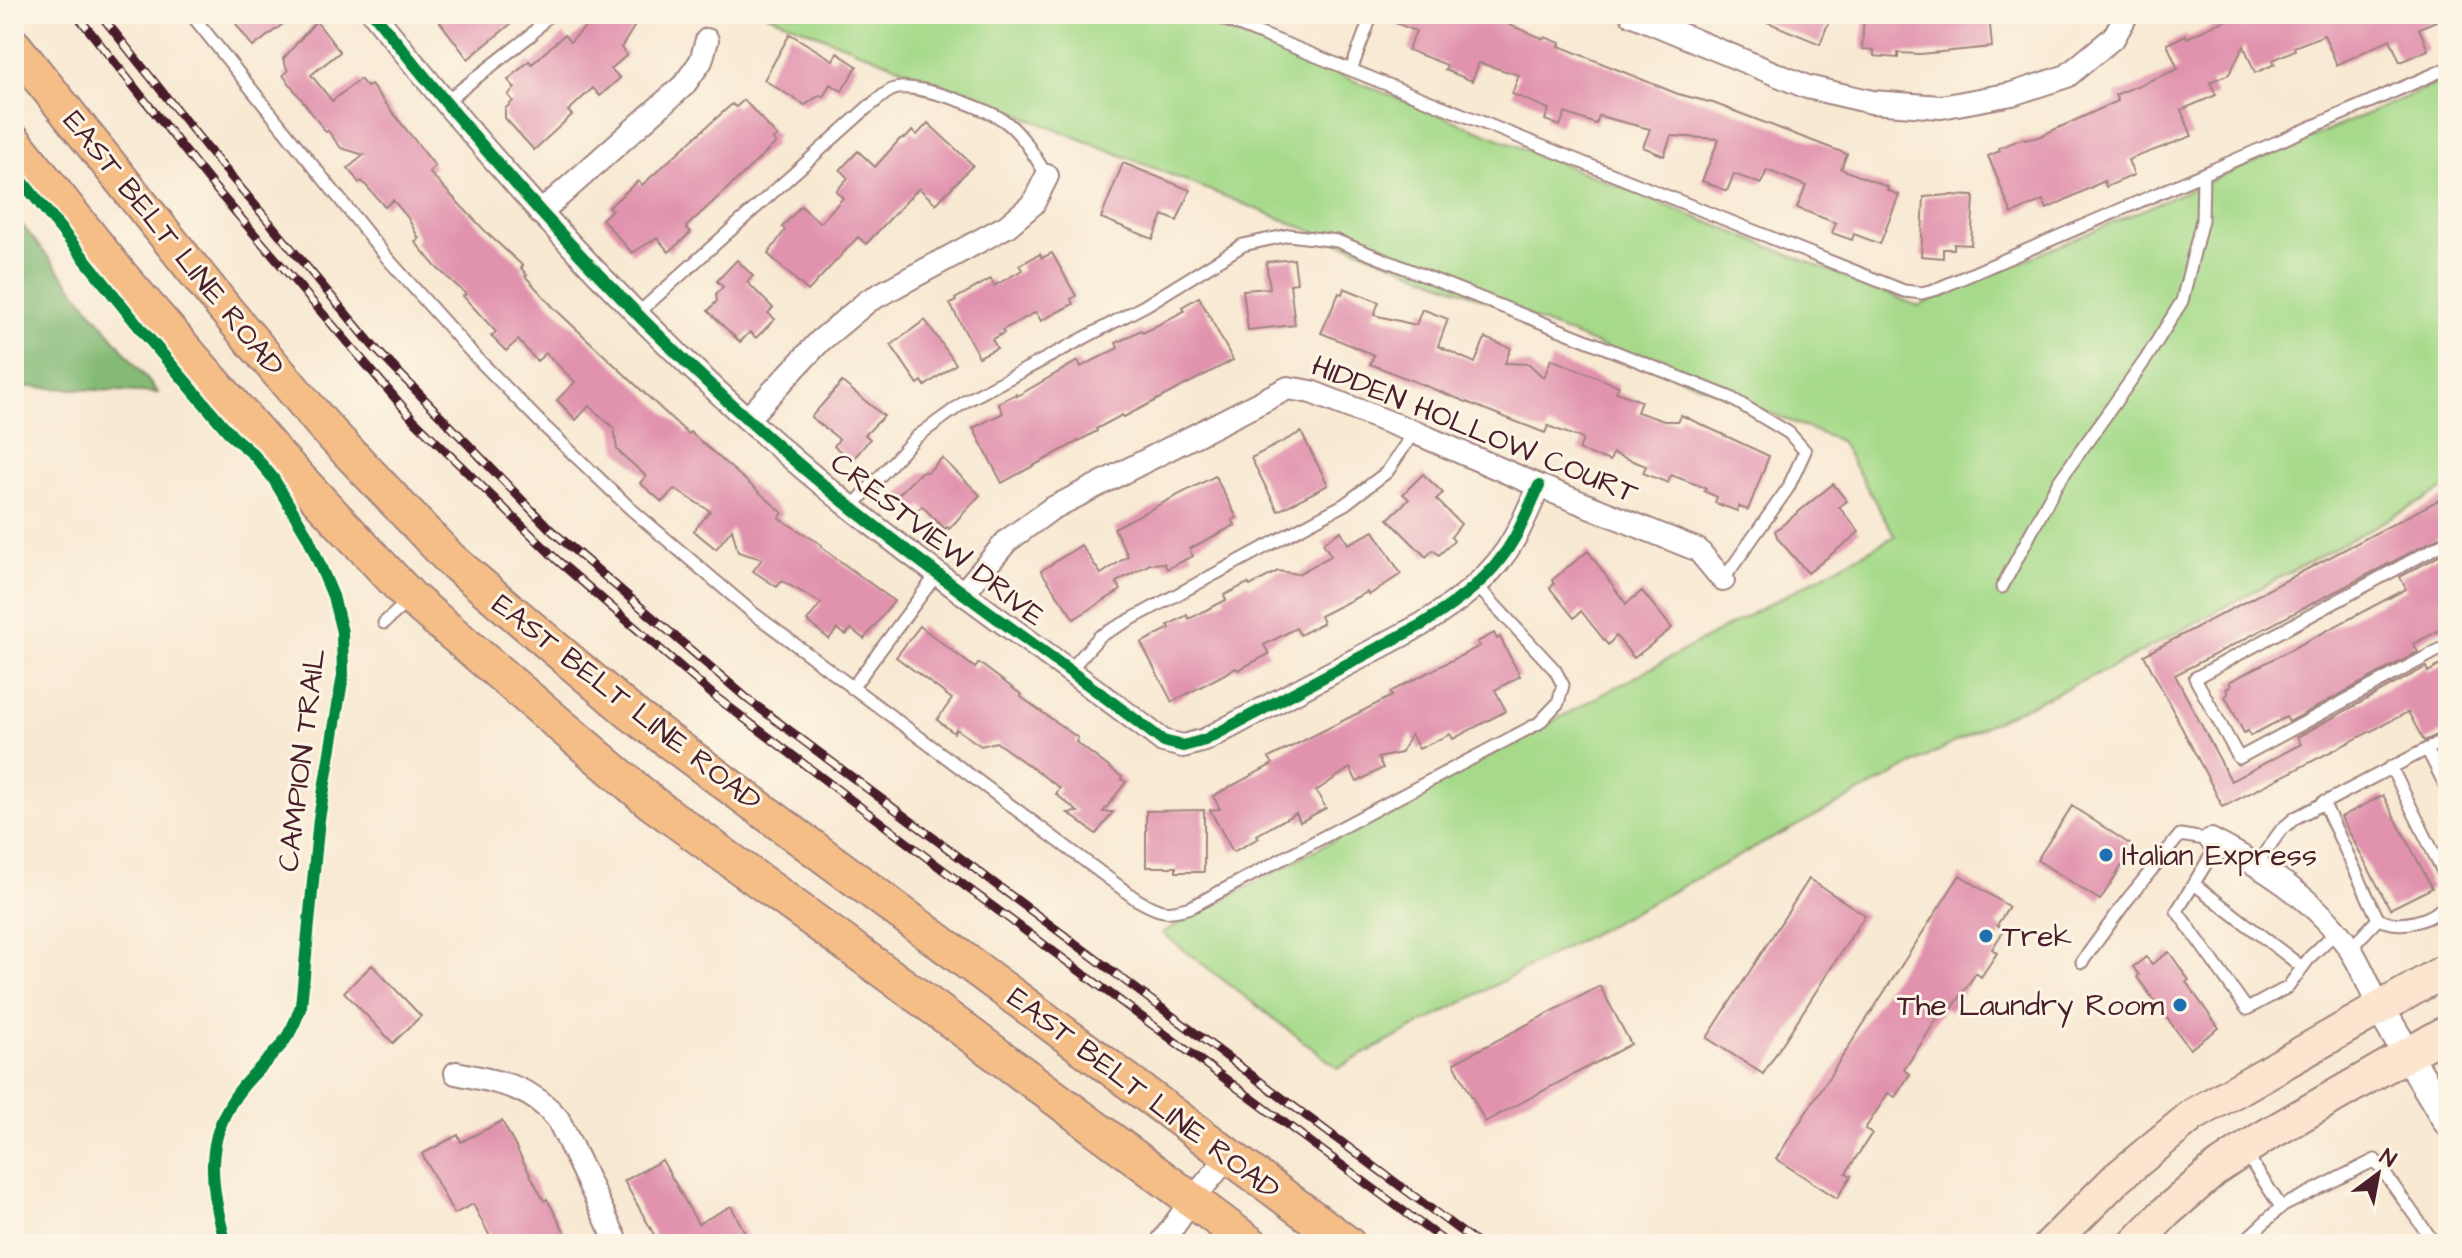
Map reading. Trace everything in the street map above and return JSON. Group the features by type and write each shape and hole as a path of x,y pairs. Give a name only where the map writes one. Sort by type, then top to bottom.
{"main road":[{"name":"EAST BELT LINE ROAD","path":"14,46 225,309 323,425 450,559 631,713 1348,1244"},
{"name":"EAST BELT LINE ROAD","path":"14,141 121,276 276,454 411,598 652,803 1251,1244"},
{"path":"411,598 450,559"},
{"path":"2056,1242 2117,1178 2193,1115 2448,969"},
{"path":"2135,1244 2217,1168 2448,1031"}],"street":[{"name":"CRESTVIEW DRIVE","path":"374,14 540,213 636,315 747,419 851,508 1163,741 1183,746 1217,733 1408,633 1450,607 1477,586 1515,539 1539,486"},
{"path":"1631,14 1807,87 1872,102 1941,107 2012,94 2067,76 2114,37 2127,14"},
{"path":"540,213 684,85 701,61 707,40"},
{"path":"747,419 820,341 868,301 1007,226 1033,204 1047,176"},
{"name":"HIDDEN HOLLOW COURT","path":"963,593 1007,541 1051,509 1288,388 1311,392 1414,432 1698,550 1723,580"},
{"path":"2214,842 2276,877 2344,940 2379,1007 2448,1122"},
{"path":"456,1073 516,1087 544,1102 558,1119 618,1244"},
{"path":"1161,1244 1229,1156"}],"lane":[{"path":"191,14 388,259 472,353 644,520 753,613 1136,899 1155,910 1172,913 1193,906 1539,723 1558,703 1563,685 1555,670 1477,586"},
{"path":"445,102 531,35 549,14"},
{"path":"1211,14 1904,291 1922,293 2448,68"},
{"path":"1351,70 1372,14"},
{"path":"636,315 868,107 892,90 913,87 960,101 1003,120 1022,137 1047,176"},
{"path":"2002,587 2057,484 2146,359 2182,301 2202,220 2203,174"},
{"path":"851,508 915,438 966,401 1146,305 1243,245 1289,235 1337,241 1729,397 1789,433 1805,451 1788,488 1723,580"},
{"path":"1068,672 1100,636 1345,504 1387,472 1414,432"},
{"path":"2448,541 2195,678 2239,758 2448,645"},
{"path":"852,688 937,574"},
{"path":"384,623 411,598"},
{"path":"2256,865 2281,830 2295,818 2448,738"},
{"path":"2427,749 2448,791"},
{"path":"2391,767 2448,882"},
{"path":"2323,802 2378,919 2393,924 2412,922 2429,917 2444,908 2448,901"},
{"path":"2082,962 2180,835 2214,842 2177,911 2247,1009 2288,987 2302,967 2378,919"},
{"path":"2194,884 2302,967"},
{"path":"2243,1151 2281,1207"},
{"path":"2241,1244 2281,1207 2375,1160 2435,1244"}],"green space":[{"path":"766,14 1187,14 1918,306 2448,79 2448,487 2119,664 1997,720 1338,1068 1162,933 1895,536 1840,441"},
{"path":"14,215 158,393 14,386"}],"building":[{"path":"249,14 296,14 253,47 236,24"},
{"path":"434,14 523,14 468,59"},
{"path":"599,14 642,14 621,48 627,55 611,69 620,78 600,96 593,88 568,111 572,115 534,150 505,118 505,109 513,101 508,95 515,88 508,80 529,61 532,64 564,35 570,42"},
{"path":"1380,14 1483,14 1678,94 1713,103 1847,154 1841,169 1888,187 1887,190 1899,195 1880,244 1854,234 1852,240 1832,233 1836,223 1797,208 1806,186 1767,170 1761,184 1734,174 1727,191 1702,181 1719,139 1671,136 1664,156 1643,147 1650,129 1599,116 1596,124 1565,113 1560,126 1545,120 1549,109 1512,94 1519,75 1479,63 1472,81 1445,70 1447,65 1408,50 1416,31 1380,17"},
{"path":"1748,14 1832,14 1820,44"},
{"path":"1864,14 1889,14 1889,19 1940,22 1939,14 1989,14 1992,47 1898,53 1898,58 1874,56 1874,50 1862,49"},
{"path":"2239,14 2448,16 2419,28 2428,50 2400,62 2390,39 2337,65 2324,35 2294,47 2295,50 2273,60 2275,64 2255,73 2244,46 2229,74 2210,82 2216,95 2181,110 2192,136 2128,160 2134,175 2106,187 2104,181 2047,209 2043,200 2012,214 1988,156 2000,151 1999,148 2024,138 2038,137 2118,101 2115,95 2178,69 2167,44"},
{"path":"316,21 340,52 311,75 332,101 360,79 367,87 371,85 435,166 429,172 523,266 525,276 554,308 688,434 690,432 783,513 779,518 822,545 894,601 864,639 851,629 846,635 837,629 829,639 807,621 821,603 782,581 777,587 753,571 762,559 738,552 732,529 716,549 694,531 710,511 674,489 662,502 640,483 646,476 617,450 614,428 589,406 576,420 557,400 575,382 546,353 537,361 518,340 506,351 491,336 496,332 463,296 466,294 435,266 415,242 419,239 408,218 393,200 385,207 348,168 364,155 341,148 283,75 288,71 283,59"},
{"path":"790,34 833,60 837,53 857,66 842,91 830,84 823,97 820,95 805,105 764,80"},
{"path":"744,100 777,136 773,140 776,143 686,227 691,232 669,252 657,238 632,253 602,219 612,210 609,207 638,181 642,185 732,104 736,107"},
{"path":"928,123 973,165 936,204 919,188 866,244 858,237 808,291 768,254 785,230 782,227 801,206 820,223 843,198 836,191 848,178 840,170 858,151 875,167 900,139 912,131 917,135"},
{"path":"1123,163 1190,190 1177,221 1163,215 1153,239 1101,218"},
{"path":"1974,196 1971,245 1954,244 1954,249 1943,249 1943,258 1921,256 1924,197"},
{"path":"1052,253 1076,296 1071,299 1073,304 1041,321 1036,312 1002,330 1004,333 992,339 997,348 979,357 950,304 991,279 994,286 1022,270 1019,265 1040,254 1042,258"},
{"path":"1294,259 1297,283 1290,284 1295,325 1248,330 1243,290 1270,288 1266,262"},
{"path":"737,260 753,276 747,282 773,308 768,313 775,319 756,338 750,332 740,342 708,311 723,287 717,281"},
{"path":"1344,288 1379,302 1374,315 1416,325 1422,309 1448,319 1438,346 1475,363 1485,338 1511,348 1505,363 1529,364 1544,378 1551,359 1619,386 1616,392 1641,401 1637,412 1664,421 1679,421 1681,415 1769,456 1748,510 1738,506 1737,511 1715,503 1717,497 1704,491 1706,488 1671,475 1668,483 1643,473 1646,466 1613,453 1610,461 1579,450 1583,439 1548,426 1545,433 1370,364 1374,355 1321,333"},
{"path":"1199,297 1233,360 1124,417 1122,415 1002,483 973,428 1003,413 998,403 1017,396 1078,361 1081,367 1118,348 1116,343 1141,330 1143,333 1184,311 1182,307"},
{"path":"925,320 956,364 925,386 922,381 918,384 891,345"},
{"path":"842,382 884,416 865,435 870,439 852,461 834,446 839,439 811,417"},
{"path":"1301,432 1328,485 1278,511 1251,458"},
{"path":"942,458 980,495 949,529 945,529 922,506 915,512 898,495 921,472 928,472"},
{"path":"1423,474 1443,493 1436,499 1461,524 1451,537 1454,541 1439,555 1433,550 1426,557 1388,519 1409,499 1403,494"},
{"path":"1215,476 1237,518 1232,520 1235,525 1189,549 1193,556 1167,569 1164,563 1150,564 1116,582 1121,590 1074,619 1041,571 1081,545 1101,574 1128,556 1114,528"},
{"path":"1833,484 1847,501 1839,507 1859,532 1808,573 1778,539 1775,531"},
{"path":"2448,495 2448,533 2175,675 2231,781 2301,744 2297,737 2426,667 2428,672 2448,661 2448,730 2424,741 2408,712 2223,807 2144,655"},
{"path":"1341,531 1348,544 1374,531 1401,574 1369,595 1367,592 1320,616 1323,623 1300,635 1296,628 1264,645 1269,654 1172,702 1141,643 1187,615 1189,619 1226,600 1224,595 1248,583 1250,586 1278,571 1298,574 1331,556 1323,543"},
{"path":"1588,551 1626,604 1642,591 1672,628 1634,658 1616,636 1608,645 1581,611 1574,618 1550,588 1554,584 1552,580"},
{"path":"2448,551 2448,626 2413,644 2418,652 2289,722 2286,717 2250,736 2248,731 2244,733 2225,696 2228,694 2226,689 2231,686 2229,682 2406,589 2400,577"},
{"path":"920,626 975,668 979,663 1022,695 1122,777 1126,782 1103,812 1113,812 1096,834 1068,813 1078,812 1056,794 1060,788 996,742 981,746 956,729 954,733 937,720 952,699 896,657"},
{"path":"1494,633 1497,639 1500,637 1520,676 1495,690 1506,711 1453,739 1450,734 1419,749 1411,734 1401,753 1378,758 1383,768 1357,782 1350,768 1316,791 1326,808 1300,822 1296,813 1233,852 1210,810 1220,809 1213,796 1273,764 1269,758 1392,696 1390,692 1480,646 1477,642"},
{"path":"2383,795 2432,888 2390,909 2341,817"},
{"path":"2072,806 2134,847 2100,900 2037,860"},
{"path":"1204,810 1204,872 1176,872 1176,867 1146,867 1146,811"},
{"path":"1960,875 2009,907 1997,925 2004,930 1992,949 1997,953 1981,977 1976,973 1950,1012 1944,1008 1904,1070 1910,1074 1895,1097 1888,1093 1865,1129 1872,1133 1846,1173 1851,1176 1837,1198 1776,1159"},
{"path":"1809,879 1865,915 1763,1074 1707,1038"},
{"name":"The Laundry Room","path":"2169,952 2219,1028 2190,1049 2137,977 2139,975 2133,967 2146,957 2152,964"},
{"path":"372,965 421,1016 393,1043 344,992"},
{"path":"1600,986 1631,1044 1485,1122 1454,1063"},
{"path":"502,1121 544,1201 547,1199 571,1244 494,1244 473,1204 454,1214 422,1154 458,1135 461,1142"},
{"path":"662,1160 698,1224 731,1206 751,1244 662,1244 624,1181"}],"railway":[{"path":"76,14 214,187 414,420 557,560 712,694 934,863 1448,1244"},
{"path":"100,14 373,346 551,530 750,701 1478,1244"}],"cycle path":[{"path":"374,14 541,212 599,275 722,396 786,454 891,539 1163,741 1183,746 1205,740 1421,625 1448,607 1497,564 1521,525 1539,486"},
{"name":"CAMPION TRAIL","path":"14,171 145,334 232,436 253,454 273,478 308,537 333,596 342,632 343,675 319,819 301,1006 281,1045 236,1096 224,1115 217,1135 213,1176 226,1244"}],"place":[{"name":"Italian Express","path":"2106,855"},
{"name":"Trek","path":"1986,936"},
{"name":"The Laundry Room","path":"2180,1005"}]}
